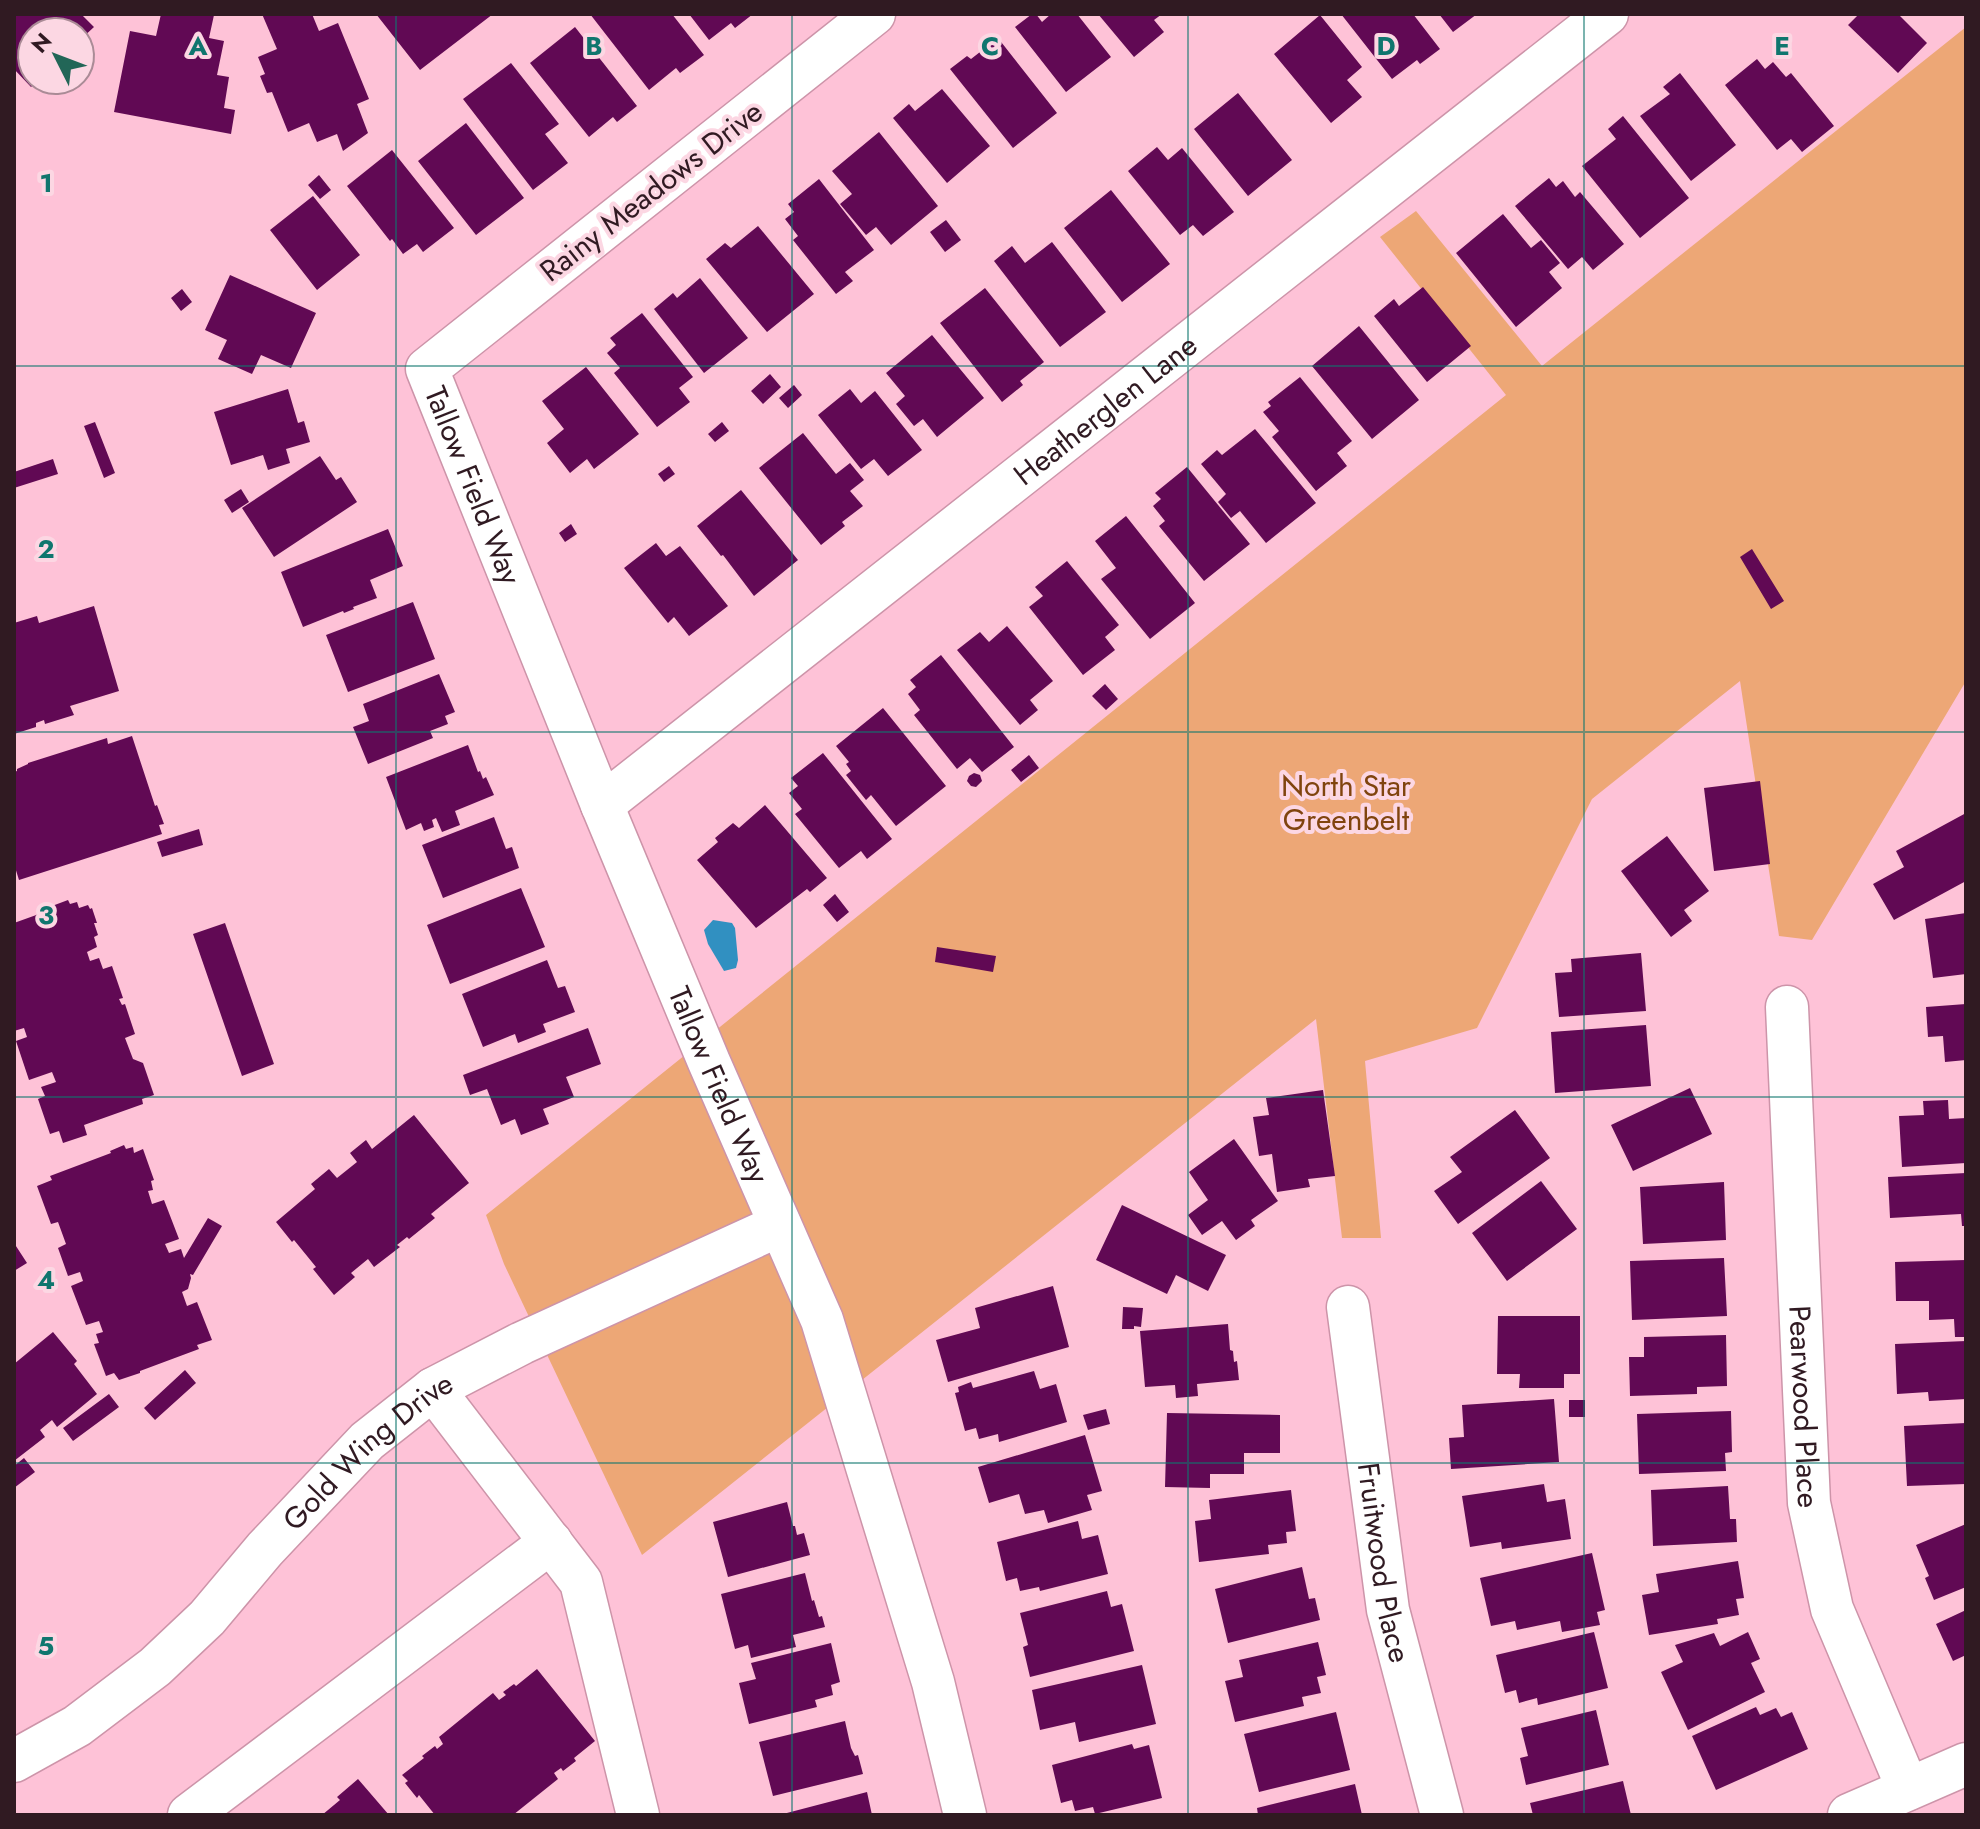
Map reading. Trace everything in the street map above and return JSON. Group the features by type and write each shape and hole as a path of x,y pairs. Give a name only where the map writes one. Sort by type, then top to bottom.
{"street":[{"name":"Rainy Meadows Drive","path":"427,369 874,14"},
{"name":"Heatherglen Lane","path":"602,805 1607,14"},
{"name":"Tallow Field Way","path":"427,369 602,805 709,1062 822,1320 933,1682 965,1815"},
{"name":"Pearwood Place","path":"1787,1007 1809,1503 1832,1609 1908,1789"},
{"name":"Gold Wing Drive","path":"14,1761 77,1726 155,1667 207,1618 265,1549 367,1441 433,1389 522,1343 780,1225"},
{"name":"Fruitwood Place","path":"1348,1307 1388,1610 1442,1815"},
{"path":"433,1389 581,1582 638,1815"},
{"path":"189,1815 551,1542"},
{"path":"1849,1815 1966,1764"}],"green space":[{"name":"North Star Greenbelt","path":"1966,27 1966,681 1812,940 1779,936 1740,681 1592,799 1477,1028 1365,1061 1381,1238 1342,1238 1316,1019 642,1555 504,1264 486,1215 1506,395 1380,237 1416,211 1542,366"}],"water":[{"path":"713,920 732,923 735,928 736,968 724,971 708,944 704,930"}],"building":[{"path":"14,14 83,16 16,16 16,71"},
{"path":"161,14 214,15 209,38 224,41 217,75 229,77 224,108 235,110 231,134 114,112 130,31 156,36"},
{"path":"262,14 312,14 319,31 338,23 369,99 357,104 368,133 343,151 337,134 317,142 309,123 288,132 272,92 267,93 260,76 265,74 258,57 277,49"},
{"path":"376,14 493,14 420,70"},
{"path":"590,14 672,14 704,55 680,73 676,68 649,90"},
{"path":"689,14 753,14 735,28 731,23 709,40"},
{"path":"1036,14 1042,22 1051,14 1077,14 1111,57 1066,92 1015,27"},
{"path":"1098,14 1162,14 1154,20 1164,32 1134,57"},
{"path":"1341,14 1413,14 1440,49 1420,64 1417,60 1392,79"},
{"path":"1439,14 1477,14 1453,32"},
{"path":"1859,14 1898,14 1927,43 1898,73 1848,25"},
{"path":"1320,15 1362,67 1347,80 1362,97 1331,123 1274,54"},
{"path":"575,27 637,106 617,122 613,117 589,137 530,63"},
{"path":"998,38 1057,113 1013,148 950,69 967,56 971,59"},
{"path":"1757,59 1765,69 1773,62 1786,77 1791,73 1834,126 1802,152 1791,139 1777,150 1725,85"},
{"path":"511,63 559,124 545,134 568,163 533,190 463,99"},
{"path":"1680,73 1736,145 1691,181 1640,116 1670,94 1663,87"},
{"path":"942,89 990,146 947,183 893,118 909,104 915,111"},
{"path":"1238,93 1292,160 1248,196 1194,129"},
{"path":"1623,116 1689,198 1640,238 1582,166 1616,139 1608,129"},
{"path":"466,123 524,198 476,235 418,161"},
{"path":"879,132 938,206 891,245 876,227 866,235 840,204 852,194 832,171"},
{"path":"1157,147 1168,160 1182,148 1234,212 1203,236 1193,225 1180,235 1128,171"},
{"path":"392,150 454,228 423,252 417,244 403,254 347,186"},
{"path":"319,175 331,190 320,199 308,185"},
{"path":"1549,178 1556,187 1563,181 1575,197 1580,192 1624,244 1593,270 1582,257 1568,269 1515,206"},
{"path":"819,179 874,250 845,272 853,281 836,294 793,240 798,236 785,219 794,212 788,204"},
{"path":"1111,190 1170,264 1122,302 1064,228"},
{"path":"313,196 360,255 317,290 270,230"},
{"path":"1503,214 1531,248 1541,240 1560,263 1549,272 1562,288 1516,327 1456,253"},
{"path":"946,220 961,240 945,252 930,232"},
{"path":"758,226 814,294 767,332 706,259 725,243 731,248"},
{"path":"1052,242 1106,312 1060,347 994,261 1012,246 1025,263"},
{"path":"230,275 316,313 291,368 261,355 252,374 218,359 227,340 205,330"},
{"path":"700,278 748,338 704,373 654,309 673,293 677,298"},
{"path":"1423,287 1471,346 1427,382 1374,316 1394,299 1399,306"},
{"path":"985,288 1044,362 1020,381 1023,385 1002,402 940,323"},
{"path":"182,289 192,302 181,311 171,298"},
{"path":"642,313 693,377 679,388 690,402 657,427 614,373 620,368 607,353 616,345 610,338"},
{"path":"1359,326 1419,400 1372,439 1312,366"},
{"path":"932,335 984,398 937,437 923,419 914,426 896,404 905,396 886,373"},
{"path":"586,367 639,434 594,469 587,459 570,473 547,443 564,429 542,401"},
{"path":"770,374 781,387 763,404 751,391"},
{"path":"1300,377 1352,441 1337,453 1347,466 1316,491 1272,437 1279,431 1263,412 1271,406 1268,402"},
{"path":"794,385 802,395 788,408 779,398"},
{"path":"288,389 298,423 304,421 310,442 286,449 290,463 268,470 263,455 231,465 214,412"},
{"path":"850,389 861,403 875,391 922,450 888,476 874,459 861,469 818,415"},
{"path":"95,422 115,473 104,478 84,426"},
{"path":"722,422 729,431 715,442 708,434"},
{"path":"1255,429 1316,503 1266,543 1240,511 1231,518 1218,502 1226,494 1201,464 1217,450 1222,455"},
{"path":"803,433 836,474 850,463 864,480 850,491 863,506 842,522 845,526 821,545 759,468"},
{"path":"320,456 336,480 341,477 357,502 274,557 242,508"},
{"path":"53,459 58,474 14,488 14,472"},
{"path":"669,466 675,474 664,482 658,474"},
{"path":"1187,467 1250,544 1204,581 1159,526 1165,521 1153,506 1161,499 1155,493"},
{"path":"241,489 249,502 232,513 224,500"},
{"path":"741,490 798,560 754,596 697,526"},
{"path":"1126,516 1195,603 1150,639 1101,579 1116,568 1095,541"},
{"path":"571,524 577,534 565,542 559,533"},
{"path":"388,529 403,566 370,580 377,598 303,627 281,572"},
{"path":"656,543 666,556 680,546 728,606 689,636 674,617 668,623 624,568"},
{"path":"1752,549 1784,601 1771,609 1740,557"},
{"path":"1067,561 1119,625 1105,637 1115,650 1083,675 1029,607 1043,596 1035,587"},
{"path":"413,602 435,659 348,692 326,635"},
{"path":"94,606 119,691 70,706 74,715 45,724 44,720 36,723 36,727 14,734 14,623 37,616 39,623"},
{"path":"1007,626 1053,681 1030,700 1038,710 1020,725 957,650 980,632 989,642"},
{"path":"941,655 1014,747 982,772 970,758 957,769 914,715 920,710 908,694 916,687 910,680"},
{"path":"439,674 455,712 445,716 448,724 430,731 433,738 368,764 353,727 369,721 363,704"},
{"path":"1105,684 1118,699 1106,710 1092,696"},
{"path":"883,708 946,786 896,826 871,795 866,800 846,775 851,771 846,764 849,762 836,746"},
{"path":"132,736 164,824 159,825 162,834 19,880 14,864 14,772 28,763 107,738 108,744"},
{"path":"468,745 478,772 483,779 486,777 494,795 455,811 460,825 442,832 436,818 432,820 434,827 424,831 421,823 406,830 386,777"},
{"path":"823,753 892,839 867,859 861,851 839,868 795,814 802,809 789,793 798,786 791,778"},
{"path":"1029,755 1039,768 1021,782 1011,770"},
{"path":"974,773 980,775 982,781 976,787 967,781"},
{"path":"1760,781 1770,864 1714,871 1704,788"},
{"path":"765,805 827,878 810,892 807,889 756,928 697,860 718,842 715,838 733,823 739,828"},
{"path":"1966,813 1966,881 1894,920 1873,884 1904,867 1896,851"},
{"path":"494,817 506,849 512,847 519,868 443,898 422,845"},
{"path":"199,829 203,845 162,857 157,842"},
{"path":"1667,836 1709,891 1684,910 1692,921 1671,937 1621,871"},
{"path":"521,888 545,947 450,984 427,925"},
{"path":"835,894 849,912 837,922 823,905"},
{"path":"68,900 70,904 77,902 79,908 88,905 92,908 97,923 94,923 98,935 94,937 97,947 87,952 90,961 99,958 103,969 112,966 123,998 119,999 122,1005 125,1004 135,1034 125,1038 133,1059 143,1063 154,1095 142,1099 143,1104 84,1125 87,1135 63,1143 59,1131 50,1134 38,1099 45,1096 41,1087 56,1082 52,1072 29,1080 16,1041 27,1037 24,1028 14,1031 14,923 53,909 52,906"},
{"path":"1966,913 1966,974 1933,978 1925,919"},
{"path":"225,923 274,1064 242,1076 193,934"},
{"path":"937,947 996,956 993,972 935,962"},
{"path":"1641,953 1646,1011 1559,1017 1555,973 1572,972 1571,959"},
{"path":"547,960 558,988 565,986 575,1012 543,1024 546,1032 518,1043 515,1034 483,1047 462,994"},
{"path":"1966,1004 1966,1060 1945,1062 1943,1036 1928,1037 1926,1007"},
{"path":"1646,1025 1651,1086 1555,1093 1551,1032"},
{"path":"588,1028 601,1064 566,1077 574,1097 543,1109 549,1124 521,1135 515,1119 501,1125 487,1089 470,1095 463,1075"},
{"path":"1690,1088 1712,1134 1633,1171 1611,1125"},
{"path":"1323,1090 1335,1176 1308,1179 1310,1187 1277,1192 1272,1154 1259,1156 1253,1117 1269,1115 1266,1098"},
{"path":"1948,1100 1949,1119 1966,1118 1966,1163 1902,1167 1899,1116 1924,1115 1923,1101"},
{"path":"1515,1110 1550,1158 1458,1224 1434,1191 1462,1172 1450,1157"},
{"path":"414,1115 469,1183 431,1214 435,1218 397,1245 400,1247 374,1267 368,1259 351,1273 355,1277 334,1295 313,1269 316,1267 276,1222 315,1189 311,1184 329,1169 337,1178 357,1162 350,1153 366,1140 372,1149"},
{"path":"1234,1139 1278,1201 1251,1220 1255,1226 1236,1240 1222,1221 1202,1235 1188,1215 1208,1200 1189,1172"},
{"path":"124,1145 126,1149 133,1147 134,1153 143,1149 154,1180 151,1181 153,1190 148,1191 152,1204 164,1200 179,1239 165,1244 169,1253 181,1249 184,1258 208,1218 222,1226 193,1275 190,1274 188,1289 182,1292 187,1306 197,1302 212,1340 197,1345 199,1349 119,1380 114,1373 106,1376 94,1344 99,1343 96,1334 103,1332 99,1321 86,1325 71,1286 83,1281 80,1272 68,1276 58,1248 66,1244 58,1222 51,1224 37,1186 52,1180 50,1176"},
{"path":"1966,1173 1966,1226 1962,1226 1961,1214 1890,1218 1888,1177"},
{"path":"1541,1181 1577,1229 1507,1281 1472,1233"},
{"path":"1724,1182 1726,1240 1643,1244 1640,1187"},
{"path":"1122,1205 1226,1255 1208,1291 1176,1275 1167,1294 1096,1260"},
{"path":"14,1243 27,1263 14,1271"},
{"path":"1724,1258 1727,1316 1632,1320 1630,1261"},
{"path":"1966,1260 1966,1337 1955,1337 1954,1319 1929,1320 1929,1301 1896,1301 1895,1262"},
{"path":"1053,1286 1069,1347 948,1382 936,1340 980,1328 975,1308"},
{"path":"1123,1307 1143,1308 1141,1327 1122,1329"},
{"path":"1498,1316 1580,1316 1580,1374 1564,1374 1564,1388 1519,1388 1520,1374 1497,1374"},
{"path":"1228,1324 1230,1350 1233,1351 1234,1362 1237,1361 1239,1380 1197,1384 1198,1396 1176,1398 1175,1385 1145,1387 1140,1331"},
{"path":"53,1332 77,1361 74,1364 97,1394 57,1427 52,1420 40,1430 45,1437 14,1461 14,1364"},
{"path":"1726,1335 1727,1386 1697,1387 1697,1394 1630,1396 1629,1357 1644,1357 1644,1337"},
{"path":"1966,1341 1966,1399 1929,1401 1928,1392 1897,1394 1895,1344"},
{"path":"185,1370 196,1383 155,1420 144,1408"},
{"path":"1034,1371 1040,1389 1056,1384 1067,1422 999,1442 998,1434 979,1439 976,1428 965,1431 955,1393 959,1392 958,1387 971,1382 973,1388"},
{"path":"109,1394 119,1407 73,1441 63,1428"},
{"path":"1554,1399 1559,1462 1451,1469 1449,1438 1464,1437 1462,1405"},
{"path":"1569,1400 1585,1400 1585,1417 1569,1417"},
{"path":"1106,1409 1110,1424 1088,1430 1083,1415"},
{"path":"1731,1411 1732,1452 1725,1453 1726,1471 1639,1474 1637,1414"},
{"path":"1167,1413 1280,1415 1280,1453 1244,1453 1244,1474 1210,1474 1210,1488 1165,1487"},
{"path":"1966,1423 1966,1484 1907,1486 1904,1426"},
{"path":"1085,1435 1102,1491 1087,1495 1092,1510 1048,1523 1044,1510 1025,1514 1019,1494 989,1503 978,1467"},
{"path":"24,1458 35,1472 14,1488 14,1466"},
{"path":"1544,1484 1547,1502 1565,1499 1571,1539 1502,1549 1501,1542 1470,1547 1462,1496"},
{"path":"1728,1486 1730,1519 1736,1519 1737,1542 1653,1546 1651,1490"},
{"path":"1291,1490 1296,1531 1286,1532 1287,1543 1268,1545 1269,1554 1199,1562 1195,1521 1211,1519 1209,1500"},
{"path":"787,1502 793,1526 797,1535 804,1533 810,1555 728,1577 713,1522"},
{"path":"1078,1521 1082,1539 1098,1535 1108,1574 1040,1591 1039,1587 1020,1591 1017,1578 1006,1581 997,1542"},
{"path":"1966,1524 1966,1587 1934,1600 1925,1578 1929,1576 1916,1545"},
{"path":"1592,1553 1605,1610 1597,1612 1600,1625 1562,1632 1560,1621 1517,1630 1515,1621 1491,1626 1480,1578"},
{"path":"1738,1561 1744,1598 1736,1599 1739,1615 1717,1619 1718,1624 1649,1635 1642,1595 1659,1592 1656,1574"},
{"path":"1302,1567 1309,1599 1315,1598 1320,1620 1228,1643 1215,1589"},
{"path":"805,1573 812,1601 825,1627 793,1635 796,1647 751,1658 748,1645 735,1649 721,1594"},
{"path":"1107,1591 1111,1607 1122,1604 1134,1651 1030,1677 1023,1647 1028,1645 1020,1613"},
{"path":"1966,1610 1966,1655 1953,1661 1936,1624"},
{"path":"1594,1632 1608,1688 1538,1705 1537,1698 1519,1703 1516,1690 1505,1693 1496,1655"},
{"path":"1748,1632 1760,1659 1751,1663 1765,1692 1688,1730 1661,1672 1683,1662 1675,1645 1714,1633 1720,1646"},
{"path":"1318,1642 1326,1675 1317,1677 1321,1693 1302,1697 1304,1706 1235,1722 1225,1681 1243,1677 1239,1660"},
{"path":"831,1643 840,1682 831,1685 833,1695 815,1700 817,1707 749,1724 739,1683 756,1679 751,1663"},
{"path":"1142,1665 1156,1724 1079,1742 1075,1722 1040,1730 1032,1690"},
{"path":"537,1669 595,1741 574,1758 576,1761 563,1771 561,1768 554,1773 558,1779 513,1815 435,1815 419,1795 417,1798 402,1775 435,1746 437,1749 443,1744 439,1737 493,1693 499,1700 506,1695 503,1692"},
{"path":"1756,1707 1760,1715 1776,1708 1781,1717 1792,1712 1808,1749 1716,1790 1692,1736"},
{"path":"1596,1710 1609,1765 1526,1785 1520,1758 1528,1756 1521,1728"},
{"path":"1336,1712 1350,1770 1259,1792 1244,1734"},
{"path":"845,1721 851,1748 855,1756 858,1755 863,1774 773,1796 759,1742"},
{"path":"1132,1744 1134,1749 1149,1745 1162,1798 1095,1814 1093,1807 1075,1811 1072,1800 1061,1803 1052,1765"},
{"path":"358,1779 389,1815 322,1815 340,1800 337,1797"},
{"path":"1623,1781 1631,1815 1533,1815 1530,1803"},
{"path":"1355,1784 1362,1815 1258,1815 1257,1808"},
{"path":"867,1792 872,1815 783,1815 783,1814"}]}
